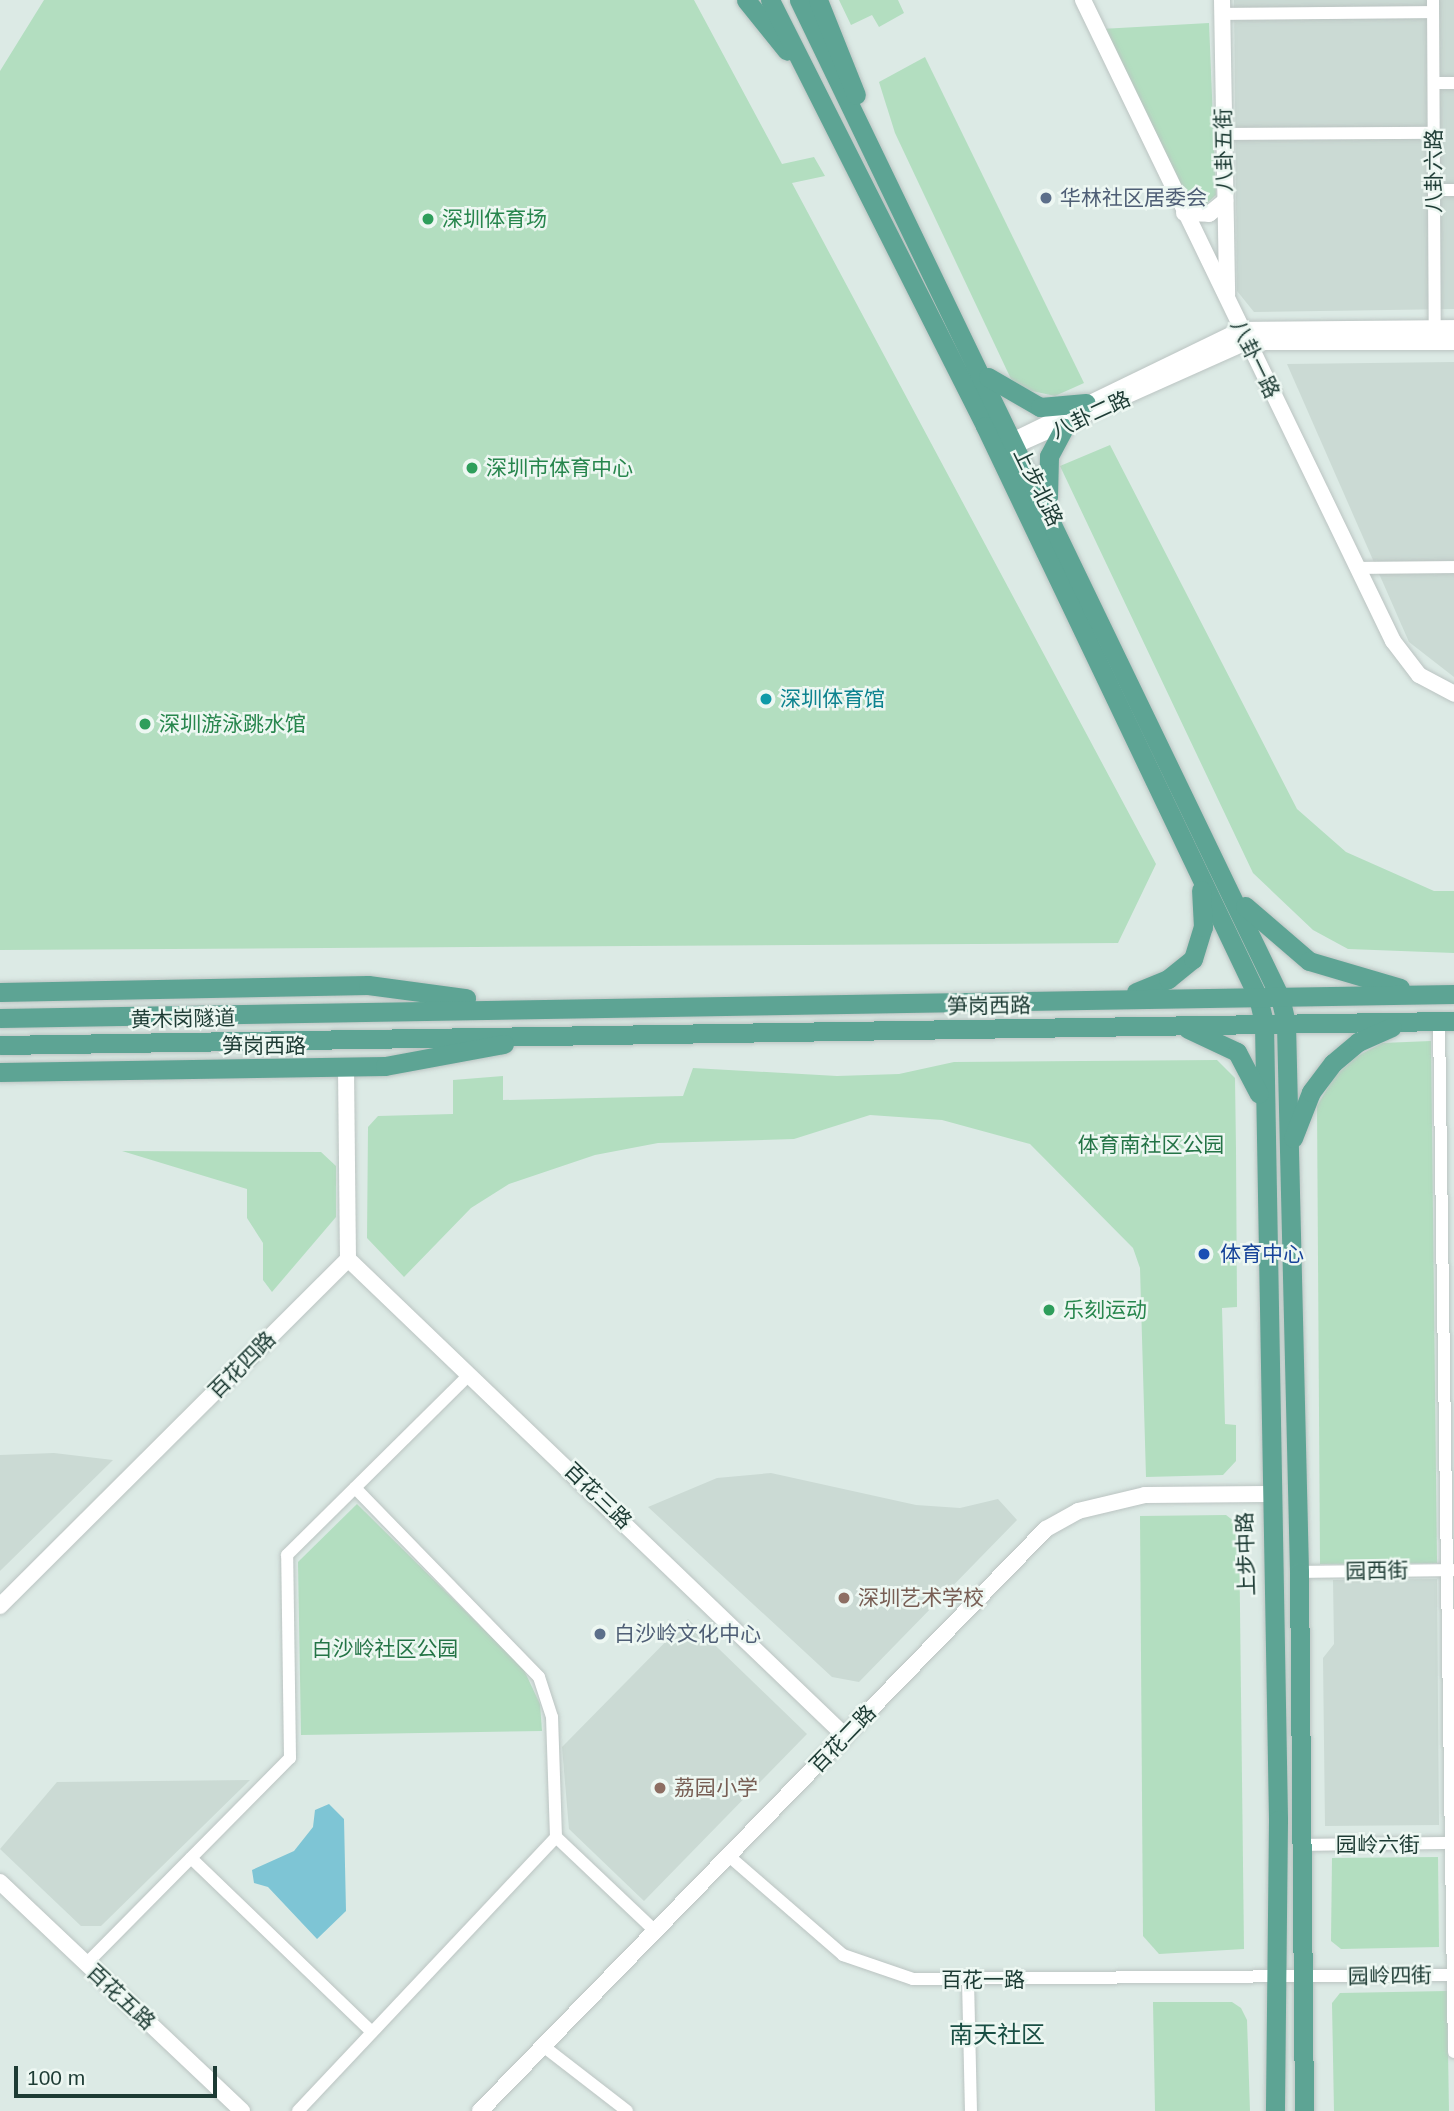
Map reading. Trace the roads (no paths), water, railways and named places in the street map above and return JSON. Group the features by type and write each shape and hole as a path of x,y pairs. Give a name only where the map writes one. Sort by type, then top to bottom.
{"main road":[{"path":"746,0 800,66"},
{"name":"上步北路","path":"770,0 800,66 996,451 1258,997"},
{"name":"上步北路","path":"799,0 1049,508 1237,899 1280,998"},
{"path":"818,0 874,157"},
{"path":"982,371 1040,407 1086,403"},
{"path":"1049,508 1049,456 1064,428"},
{"path":"1125,995 1168,979 1193,959 1203,927 1200,878"},
{"path":"1237,899 1309,961 1425,995"},
{"name":"笋岗西路","path":"0,992 368,985 526,1005"},
{"name":"笋岗西路","path":"367,1011 526,1005 1125,995 1280,998 1454,994"},
{"path":"1383,995 1383,1022"},
{"name":"上步中路","path":"1258,997 1264,1024 1268,1494 1278,1978 1275,2111"},
{"path":"1280,998 1286,1024 1299,1572 1304,2111"},
{"path":"970,999 972,1029"},
{"name":"黄木岗隧道","path":"0,1018 367,1011"},
{"name":"笋岗西路","path":"368,1039 1447,1021"},
{"path":"1289,1156 1304,1107 1328,1069 1358,1042 1404,1022"},
{"path":"1163,1026 1193,1030 1237,1052 1250,1068 1264,1115"},
{"name":"笋岗西路","path":"0,1072 345,1068 427,1059 524,1036"},
{"name":"黄木岗隧道","path":"0,1045 368,1039"}],"street":[{"name":"八卦一路","path":"1083,0 1184,213 1404,660 1433,686 1454,694"},
{"path":"1222,7 1433,6"},
{"name":"八卦六路","path":"1433,6 1436,336"},
{"name":"八卦五街","path":"1222,7 1227,301"},
{"path":"1434,83 1454,83"},
{"path":"1224,134 1434,133"},
{"path":"1434,190 1454,190"},
{"path":"1184,213 1209,214 1225,201"},
{"name":"八卦二路","path":"1436,336 1454,328"},
{"name":"八卦二路","path":"1017,442 1064,428 1244,336"},
{"name":"八卦二路","path":"996,451 1086,403 1244,336 1436,336 1454,342"},
{"path":"1357,568 1454,567"},
{"path":"1447,1021 1454,2052"},
{"path":"345,1068 348,1259"},
{"name":"百花三路","path":"348,1259 845,1736"},
{"name":"百花四路","path":"0,1606 348,1259"},
{"path":"86,1964 290,1758 287,1555 469,1375"},
{"path":"355,1488 539,1677 553,1729 556,1837 655,1931"},
{"name":"百花二路","path":"480,2111 1054,1525 1078,1511 1145,1495 1268,1494"},
{"name":"园西街","path":"1299,1572 1451,1570"},
{"path":"298,2111 556,1837"},
{"name":"园岭六街","path":"1303,1845 1452,1843"},
{"name":"百花一路","path":"730,1857 843,1955 913,1979 1304,1977"},
{"path":"191,1858 372,2032"},
{"name":"百花五路","path":"0,1882 242,2111"},
{"name":"园岭四街","path":"1304,1977 1454,1975"},
{"path":"968,1980 971,2111"},
{"path":"543,2046 627,2111"}],"water":[{"path":"329,1804 344,1819 346,1911 317,1939 268,1887 254,1883 252,1870 294,1851 313,1827 315,1810"}],"place":[{"name":"华林社区居委会","path":"1046,198"},
{"name":"深圳体育场","path":"428,219"},
{"name":"深圳市体育中心","path":"472,468"},
{"name":"深圳体育馆","path":"766,699"},
{"name":"深圳游泳跳水馆","path":"145,724"},
{"name":"体育中心","path":"1204,1254"},
{"name":"乐刻运动","path":"1049,1310"},
{"name":"深圳艺术学校","path":"844,1598"},
{"name":"白沙岭文化中心","path":"600,1634"},
{"name":"荔园小学","path":"660,1788"}],"district":[{"name":"南天社区","path":"997,2035"}],"park label":[{"name":"体育南社区公园","path":"1151,1145"},
{"name":"白沙岭社区公园","path":"385,1649"}]}
